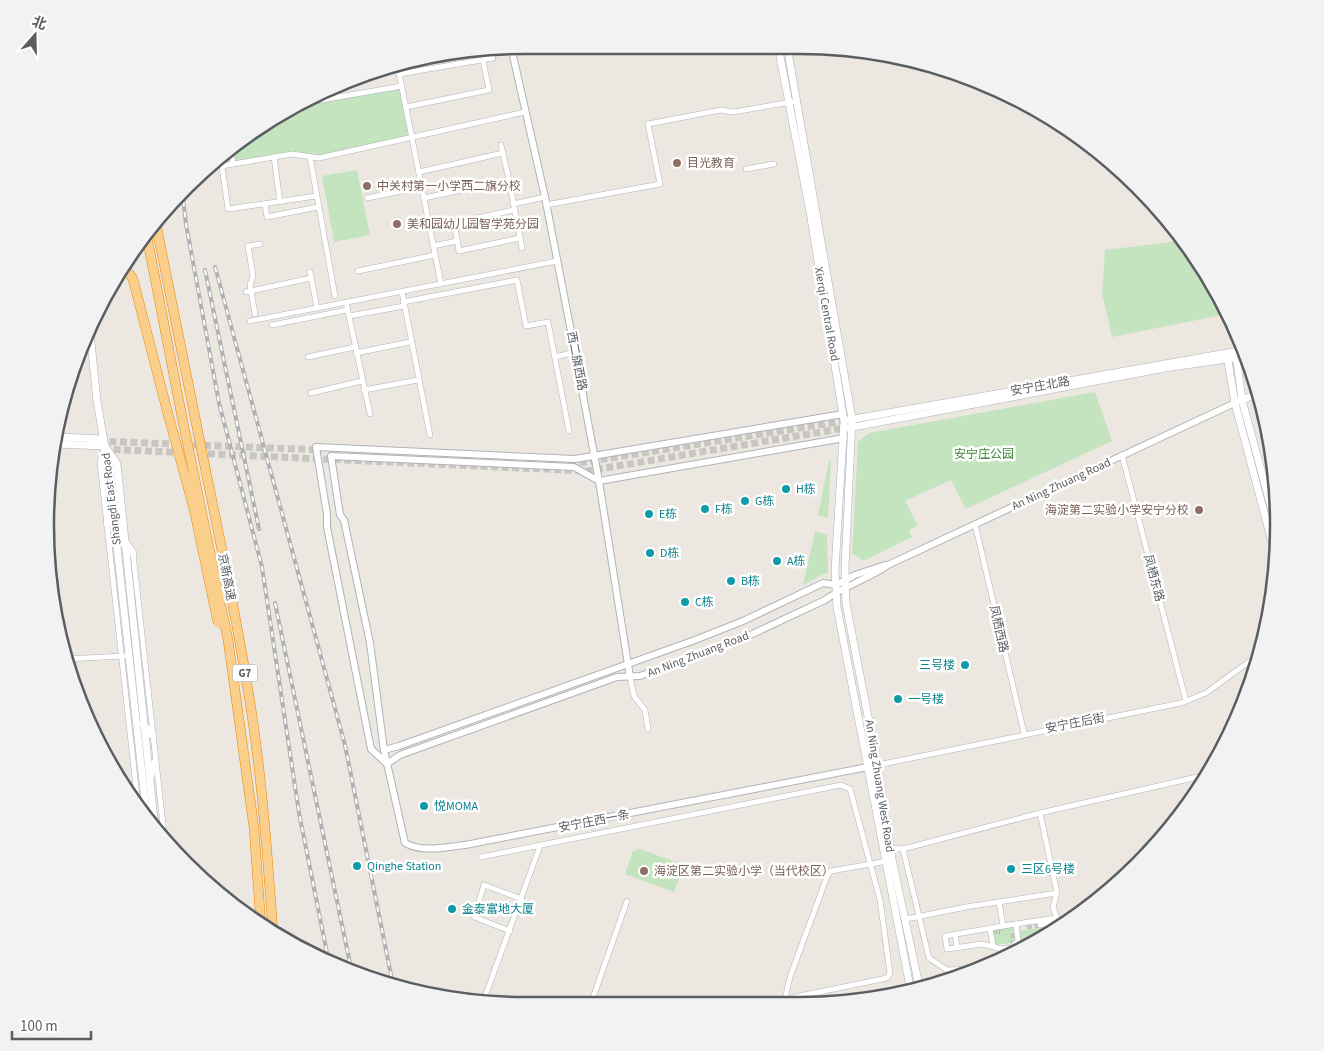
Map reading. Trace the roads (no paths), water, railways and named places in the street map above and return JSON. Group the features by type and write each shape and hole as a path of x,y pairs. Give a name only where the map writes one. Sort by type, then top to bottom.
{"highway":[{"name":"京新高速","path":"157,230 240,644 253,722 263,809 272,923"},
{"name":"京新高速","path":"148,242 228,640 254,828 260,916"},
{"path":"128,272 133,279 194,509 215,609 234,682"}],"main road":[{"name":"Xierqi Central Road","path":"780,54 794,101"},
{"name":"Xierqi Central Road","path":"788,54 794,101 847,422 845,585"},
{"name":"Shangdi East Road","path":"91,342 131,642"},
{"name":"安宁庄北路","path":"847,422 1236,354"},
{"path":"1236,354 1239,401 1269,503"},
{"path":"1228,355 1270,531"},
{"name":"An Ning Zhuang Road","path":"1239,401 1252,396"},
{"name":"Xierqi Central Road","path":"847,422 844,438 836,588 837,607 888,860"},
{"path":"62,438 104,443"},
{"name":"Shangdi East Road","path":"104,443 117,464 131,642 129,655 146,805"},
{"path":"61,444 104,443"},
{"path":"107,524 108,506 112,499"},
{"path":"124,540 133,553"},
{"name":"An Ning Zhuang West Road","path":"845,585 846,604 878,765 891,848 888,860 906,919 918,982"},
{"name":"Shangdi East Road","path":"129,655 143,723 153,816"},
{"path":"143,723 152,736"},
{"path":"149,781 155,762"},
{"path":"888,860 910,984"}],"street":[{"name":"西二旗西路","path":"513,54 558,261 599,480 630,677"},
{"path":"441,284 399,74 493,58 493,55"},
{"path":"406,107 489,90 483,60"},
{"path":"323,100 402,86"},
{"path":"513,204 660,184 648,124 721,110 733,112 794,101"},
{"path":"316,196 228,209 222,166 292,154 319,158 525,112"},
{"path":"501,145 522,248"},
{"path":"419,172 503,153"},
{"path":"232,156 233,164"},
{"path":"274,157 280,202"},
{"path":"310,157 335,296"},
{"path":"746,169 774,164"},
{"path":"424,198 509,180"},
{"path":"367,198 422,187"},
{"path":"265,204 267,217 318,207"},
{"path":"514,210 454,223 459,251 520,238"},
{"path":"434,246 457,241"},
{"path":"255,314 248,291 253,276 248,246 260,244"},
{"path":"358,271 435,255"},
{"path":"250,321 558,261"},
{"path":"248,291 310,275 317,308"},
{"path":"349,316 517,280 526,326 548,322 569,431"},
{"path":"402,292 410,342 430,435"},
{"path":"346,302 370,414"},
{"path":"272,325 347,310"},
{"path":"308,357 410,342"},
{"path":"555,357 575,352"},
{"path":"364,390 418,380"},
{"path":"311,392 362,381"},
{"name":"An Ning Zhuang Road","path":"387,764 400,755 617,677 640,676 746,637 825,600 836,588 872,576 888,565 1239,401"},
{"path":"387,764 371,749 327,527 327,514 316,447 576,459 594,454 847,422"},
{"path":"359,449 359,458 574,467 599,480 844,438"},
{"path":"104,443 100,462 107,524 152,736 163,828"},
{"name":"安宁庄西一条","path":"359,458 331,456 340,515 344,520 370,643 384,750 405,843 423,849 484,841 878,765"},
{"name":"凤栖东路","path":"1122,456 1186,701"},
{"name":"凤栖西路","path":"975,524 1024,734"},
{"path":"131,642 133,553"},
{"name":"An Ning Zhuang Road","path":"384,750 628,664 743,621 824,584 836,588"},
{"path":"73,658 129,655 137,794"},
{"name":"安宁庄后街","path":"878,765 1186,701 1206,693 1250,662"},
{"path":"630,677 636,699 644,710 648,730"},
{"path":"891,848 903,849 1040,813 1198,777"},
{"path":"481,857 841,785 850,789 880,900 891,968 887,978 795,997"},
{"path":"1040,813 1057,893 1053,906 1057,920"},
{"path":"486,995 540,846"},
{"path":"903,849 929,958 947,970 956,970"},
{"path":"786,997 792,973 828,874 831,871 888,860"},
{"path":"510,931 474,917 484,885 522,899"},
{"path":"906,919 1057,893"},
{"path":"593,997 627,901"},
{"path":"999,902 1003,926"},
{"path":"1009,948 982,944 947,949 945,936 1016,924 1054,922"},
{"path":"1040,925 1053,923"},
{"path":"1014,945 1018,941 1015,933 1016,924"},
{"path":"990,928 993,946"},
{"path":"955,934 957,948"}],"tunnel":[{"path":"569,462 586,462 844,421"},
{"path":"103,449 587,471 845,428"},
{"path":"99,441 321,450"},
{"path":"1027,927 1040,925"},
{"path":"1013,933 1013,938"}],"railway":[{"path":"183,201 219,403 262,567 299,813 327,953"},
{"path":"215,267 345,745 391,977"},
{"path":"205,270 259,529"},
{"path":"275,603 350,963"}],"place":[{"name":"目光教育","path":"677,163"},
{"name":"中关村第一小学西二旗分校","path":"367,186"},
{"name":"美和园幼儿园智学苑分园","path":"397,224"},
{"name":"H栋","path":"786,489"},
{"name":"G栋","path":"745,501"},
{"name":"F栋","path":"705,509"},
{"name":"海淀第二实验小学安宁分校","path":"1199,510"},
{"name":"E栋","path":"649,514"},
{"name":"D栋","path":"650,553"},
{"name":"A栋","path":"777,561"},
{"name":"B栋","path":"731,581"},
{"name":"C栋","path":"685,602"},
{"name":"三号楼","path":"965,665"},
{"name":"一号楼","path":"898,699"},
{"name":"悦MOMA","path":"424,806"},
{"name":"Qinghe Station","path":"357,866"},
{"name":"三区6号楼","path":"1011,869"},
{"name":"海淀区第二实验小学（当代校区）","path":"644,871"},
{"name":"金泰富地大厦","path":"452,909"}],"park label":[{"name":"安宁庄公园","path":"984,454"}]}
